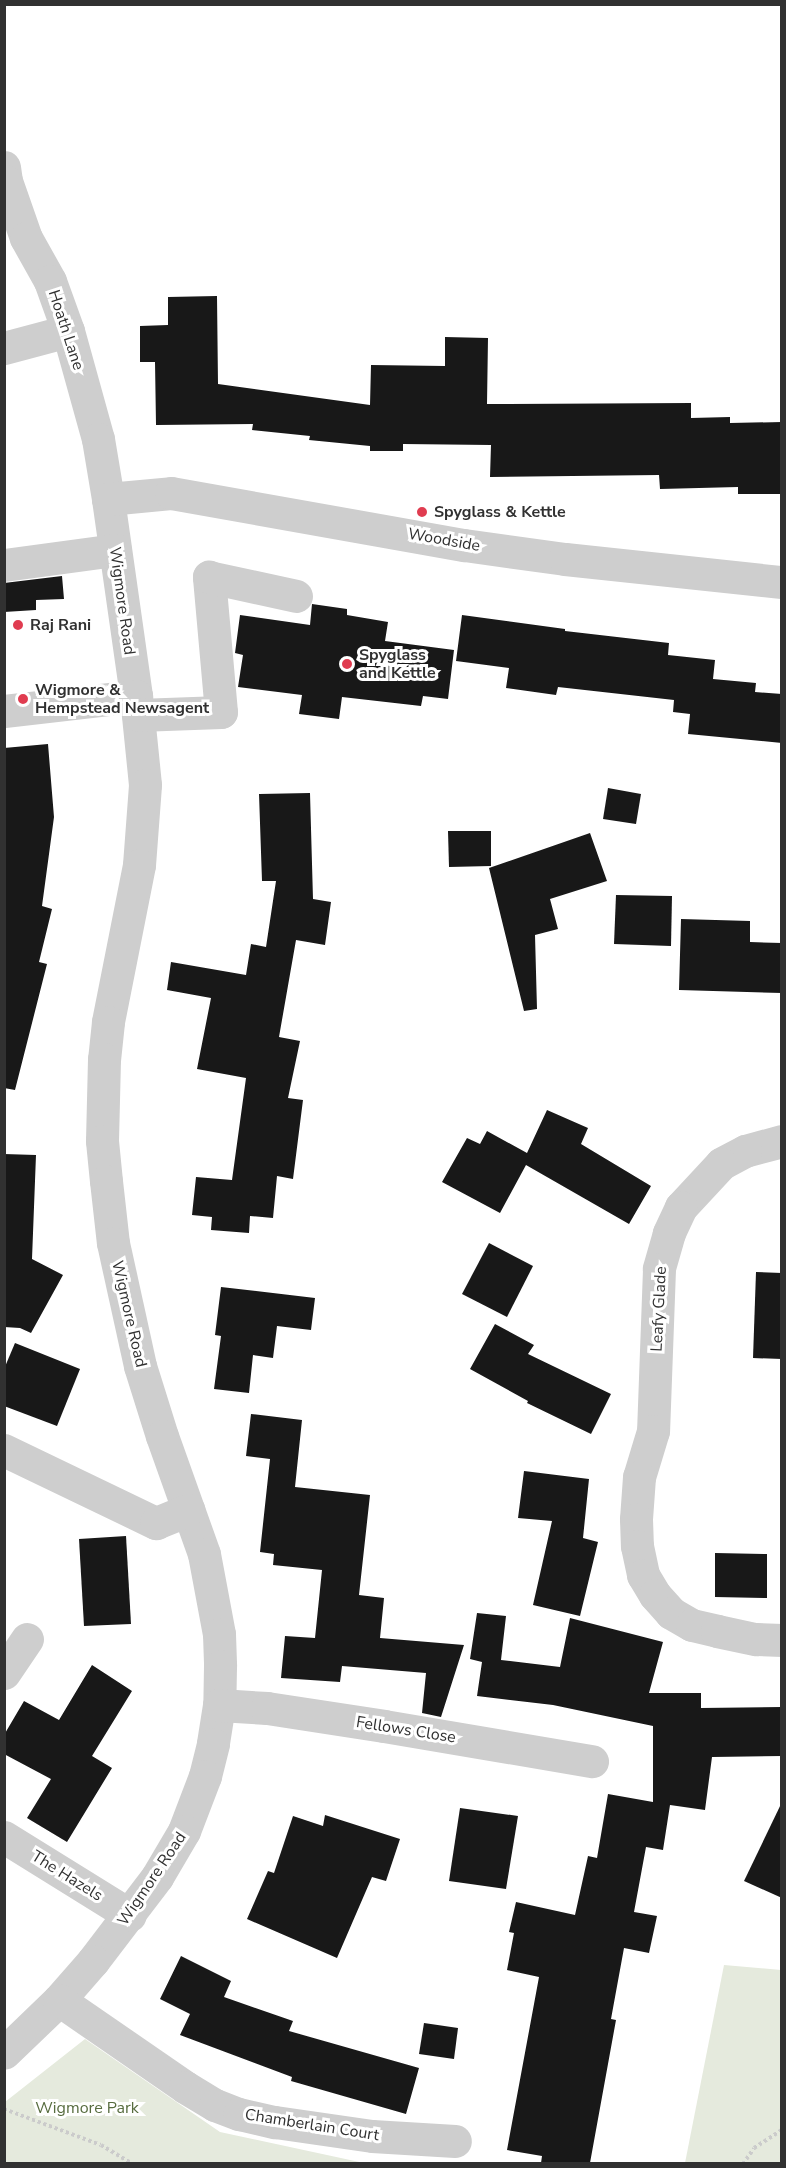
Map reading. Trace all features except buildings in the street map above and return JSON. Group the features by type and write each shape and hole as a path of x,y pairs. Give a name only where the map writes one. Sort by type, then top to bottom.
{"street":[{"name":"Hoath Lane","path":"4,167 6,182 26,238 50,281 68,331 98,440 108,499"},
{"path":"4,348 68,331"},
{"name":"Woodside","path":"108,499 171,493 475,546 565,559 782,582"},
{"name":"Wigmore Road","path":"4,2053 58,2000 130,1915 184,1832 205,1776 219,1705 219,1634 215,1606 204,1554 162,1436 122,1292 113,1243 102,1141 102,1088 108,1022 131,911 143,828 145,785 137,705 108,499"},
{"path":"4,565 115,549"},
{"path":"4,711 137,705 221,712 209,577 296,596"},
{"name":"Leafy Glade","path":"782,1141 744,1151 721,1164 681,1207 669,1233 659,1269 653,1431 639,1477 636,1519 637,1546 643,1575 655,1595 671,1613 692,1625 756,1639 782,1640"},
{"path":"4,1450 156,1523 189,1510"},
{"path":"4,1673 27,1639"},
{"name":"Fellows Close","path":"219,1705 267,1708 349,1720 591,1761"},
{"name":"The Hazels","path":"4,1837 130,1915"},
{"name":"Chamberlain Court","path":"58,2000 186,2087 215,2105 239,2114 275,2122 372,2136 455,2141"}],"path":[{"path":"4,2109 101,2145 134,2163"},
{"path":"743,2163 754,2148 782,2130"}],"green space":[{"path":"724,1965 781,1970 781,2163 685,2163"},
{"name":"Wigmore Park","path":"85,2039 220,2132 364,2163 5,2163 5,2102"}],"place":[{"name":"Spyglass & Kettle","path":"422,512"},
{"name":"Raj Rani","path":"18,625"},
{"name":"Spyglass and Kettle","path":"347,664"},
{"name":"Wigmore & Hempstead Newsagent","path":"23,699"}]}
